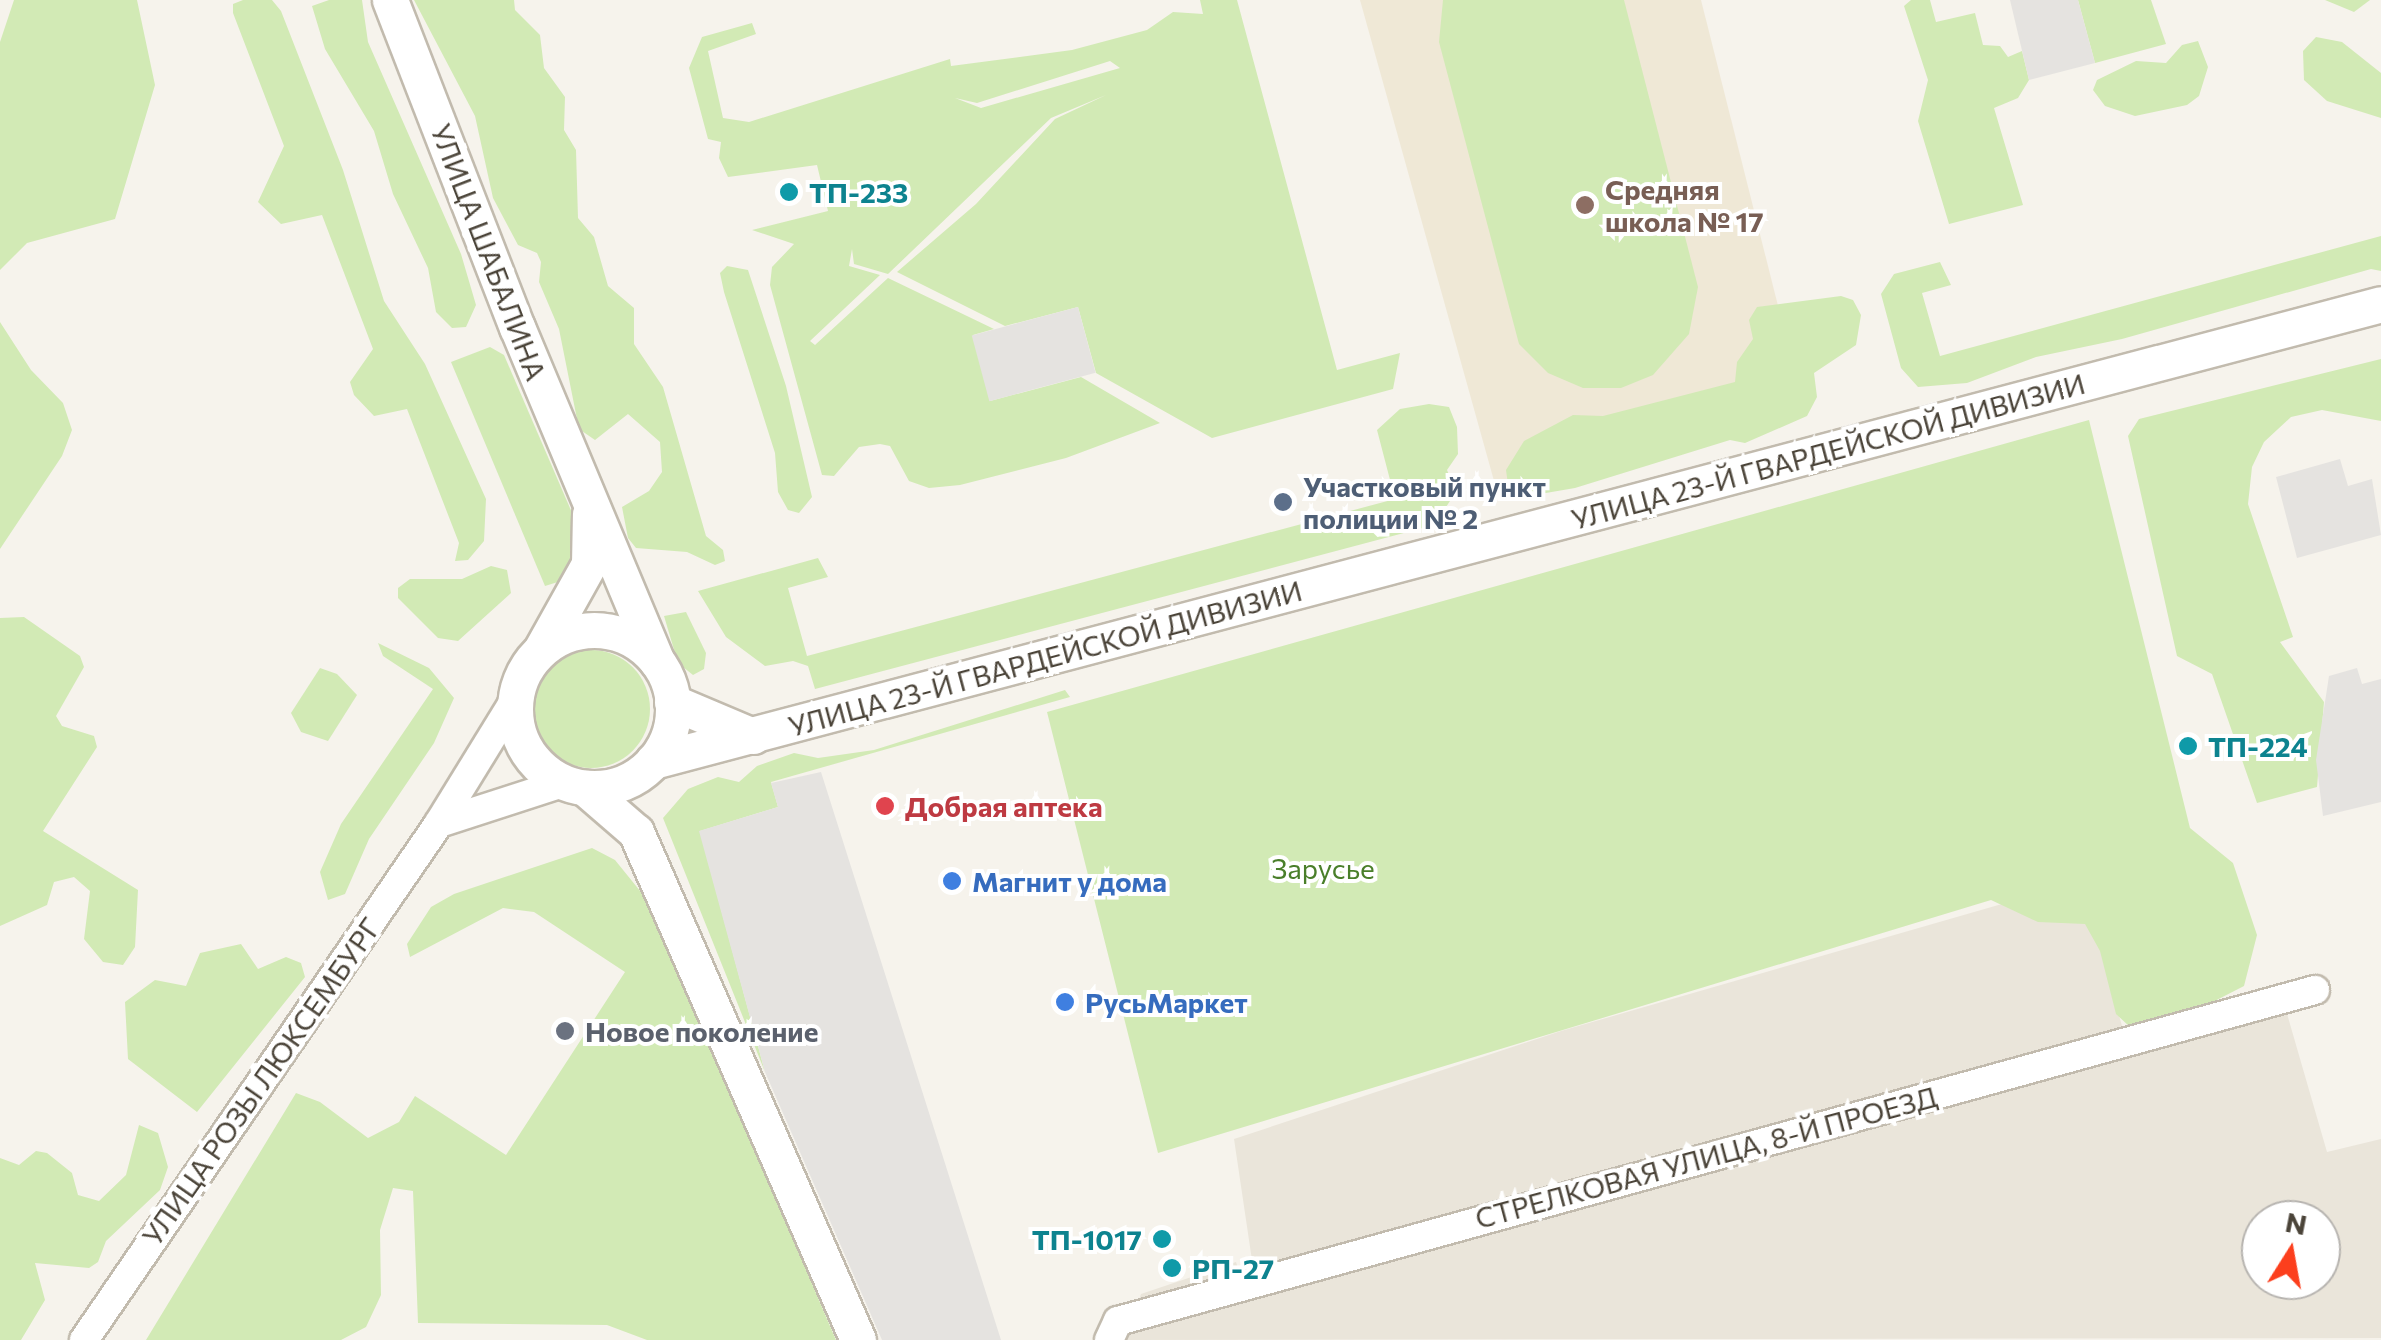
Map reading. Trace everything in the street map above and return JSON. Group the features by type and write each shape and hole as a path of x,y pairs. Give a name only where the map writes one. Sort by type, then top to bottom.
{"street":[{"name":"УЛИЦА ШАБАЛИНА","path":"390,0 590,504 657,662"},
{"name":"УЛИЦА 23-Й ГВАРДЕЙСКОЙ ДИВИЗИИ","path":"648,766 2381,304"},
{"path":"590,504 589,564 514,701 514,722 531,758 636,832 858,1340"},
{"path":"542,648 573,632 608,630 630,638 657,662 672,702 669,734 648,766 636,832"},
{"name":"УЛИЦА РОЗЫ ЛЮКСЕМБУРГ","path":"84,1340 440,823 514,701"},
{"path":"672,702 753,736"},
{"path":"440,823 574,786 616,785 648,766"},
{"name":"СТРЕЛКОВАЯ УЛИЦА, 8-Й ПРОЕЗД","path":"1108,1340 1118,1321 1154,1310 2315,990"}],"shaded area":[{"name":"Средняя школа № 17","path":"1360,0 1701,0 1804,409 1496,488"},
{"path":"2010,0 2078,0 2095,63 2029,80"},
{"path":"1078,307 1096,373 989,401 972,335"},
{"path":"2340,459 2348,486 2372,479 2381,535 2297,558 2276,477"},
{"path":"2357,668 2362,684 2381,679 2381,802 2323,816 2316,760 2329,676"},
{"path":"821,772 1001,1340 882,1340 765,1072 699,831 778,807 771,783"},
{"path":"2082,881 2125,1037 2281,993 2327,1152 2381,1139 2381,1338 1126,1340 1141,1294 1236,1262 1239,1272 1253,1267 1234,1139 1561,1031"}],"green space":[{"path":"14,0 137,0 155,85 115,219 27,243 0,270 0,42"},
{"path":"272,0 281,11 343,170 384,301 425,364 486,499 484,541 468,560 455,561 459,543 407,409 374,416 354,395 350,382 373,349 322,215 281,224 258,202 284,146 233,13 233,4"},
{"path":"329,0 362,0 368,42 461,254 476,305 466,327 452,328 436,312 428,268 393,194 374,131 325,49 312,6"},
{"path":"414,0 514,0 515,10 540,35 544,68 565,97 564,130 576,150 578,218 594,237 608,286 634,308 634,344 663,387 706,536 723,550 725,561 715,565 687,552 636,548 628,538 622,507 649,491 662,472 660,442 628,414 595,440 579,429 559,329 539,282 541,262 537,253 518,245 493,198 475,116"},
{"path":"1200,0 1237,0 1337,370 1400,353 1393,389 1212,438 1096,373 1078,307 1005,326 897,272 976,204 1055,119 1106,95 1051,118 888,274 854,264 852,249 849,266 880,275 810,341 815,345 888,278 994,329 973,335 990,401 1081,377 1160,423 1066,458 960,485 929,488 909,481 890,446 880,444 859,447 834,476 822,475 770,285 772,267 794,244 752,230 828,211 817,165 728,177 719,158 721,142 708,139 689,68 702,37 752,23 756,34 708,51 723,118 749,122 950,59 951,66 1072,50 1147,30 1173,12 1203,14","holes":["1110,61 1120,68 981,108 955,98 977,103"]},
{"path":"1443,0 1624,0 1698,287 1689,334 1653,375 1621,388 1583,388 1548,373 1519,344 1439,42"},
{"path":"1911,0 1930,0 1936,22 1975,13 1983,45 2000,46 2008,57 2022,51 2029,80 2018,98 1994,108 2023,205 1949,224 1918,121 1928,80 1904,6"},
{"path":"2078,0 2151,0 2166,44 2095,63"},
{"path":"2325,0 2370,0 2354,12"},
{"path":"2316,37 2342,42 2381,73 2381,118 2327,101 2304,80 2303,51"},
{"path":"2198,41 2208,67 2199,96 2187,105 2135,116 2105,106 2093,90 2097,80 2136,61 2166,63 2182,45"},
{"path":"2381,236 2381,271 2371,269 2122,339 2036,357 1967,383 1918,387 1901,368 1881,294 1894,274 1940,262 1951,285 1922,293 1940,356"},
{"path":"727,266 748,270 786,386 812,497 799,513 788,510 778,492 775,453 724,292 720,273"},
{"path":"1841,296 1853,300 1861,315 1856,345 1814,373 1817,397 1807,416 1745,443 1730,440 1575,488 1510,499 1506,470 1524,441 1573,415 1603,416 1735,382 1737,362 1753,339 1749,320 1757,307"},
{"path":"0,322 31,370 63,403 72,430 62,456 0,549"},
{"path":"490,347 504,355 576,522 580,546 561,581 545,586 451,362"},
{"path":"2381,359 2381,421 2322,410 2291,417 2264,442 2252,467 2248,504 2293,637 2280,642 2324,702 2317,787 2257,803 2212,674 2177,656 2128,436 2139,419"},
{"path":"1429,404 1449,407 1457,427 1458,454 1447,470 1456,492 1434,525 815,689 808,666 793,661 765,666 726,637 698,591 818,558 828,577 788,588 807,656 1395,499 1377,430 1400,409"},
{"name":"Зарусье","path":"2089,420 2190,828 2233,863 2257,935 2244,986 2203,1007 2130,1027 2116,1014 2100,951 2085,924 2038,922 1991,900 1158,1153 1047,712"},
{"path":"491,566 507,570 511,593 458,641 438,638 398,598 398,588 410,579 462,579"},
{"path":"686,612 706,653 704,669 693,675 678,663 664,616"},
{"path":"24,617 80,656 84,667 56,716 62,726 94,736 97,747 43,831 138,890 135,947 123,965 103,962 84,939 90,891 74,877 54,882 47,905 0,926 0,618"},
{"path":"378,643 429,668 454,698 434,743 369,839 345,894 328,900 320,872 341,824 433,689 383,656"},
{"path":"591,650 614,654 633,667 646,686 650,709 646,732 633,751 614,764 591,768 568,764 549,751 536,732 532,709 536,686 549,667 568,654"},
{"path":"320,668 337,674 357,695 328,741 301,732 291,713"},
{"path":"1065,690 1070,697 771,782 778,807 700,831 765,1072 663,818 688,789 718,777 739,782 757,766 794,753 818,758 874,750"},
{"path":"592,848 615,860 649,902 836,1340 647,1340 607,1325 418,1323 413,1191 393,1188 380,1230 381,1295 366,1327 341,1340 146,1340 296,1093 320,1102 368,1138 399,1122 415,1096 506,1155 625,972 534,912 503,908 410,957 407,944 431,907 454,894"},
{"path":"241,944 258,969 286,957 301,963 305,977 197,1112 128,1059 125,1002 155,980 186,986 200,953"},
{"path":"139,1125 158,1133 168,1167 160,1190 106,1241 98,1262 89,1268 35,1263 45,1300 21,1340 0,1340 0,1158 19,1165 36,1151 47,1153 72,1173 78,1195 99,1201 126,1175"}],"place":[{"name":"ТП-233","path":"789,192"},
{"name":"Средняя школа № 17","path":"1585,205"},
{"name":"Участковый пункт полиции № 2","path":"1283,502"},
{"name":"ТП-224","path":"2188,746"},
{"name":"Добрая аптека","path":"885,806"},
{"name":"Магнит у дома","path":"952,881"},
{"name":"РусьМаркет","path":"1065,1002"},
{"name":"Новое поколение","path":"565,1031"},
{"name":"ТП-1017","path":"1162,1239"},
{"name":"РП-27","path":"1172,1268"}]}
